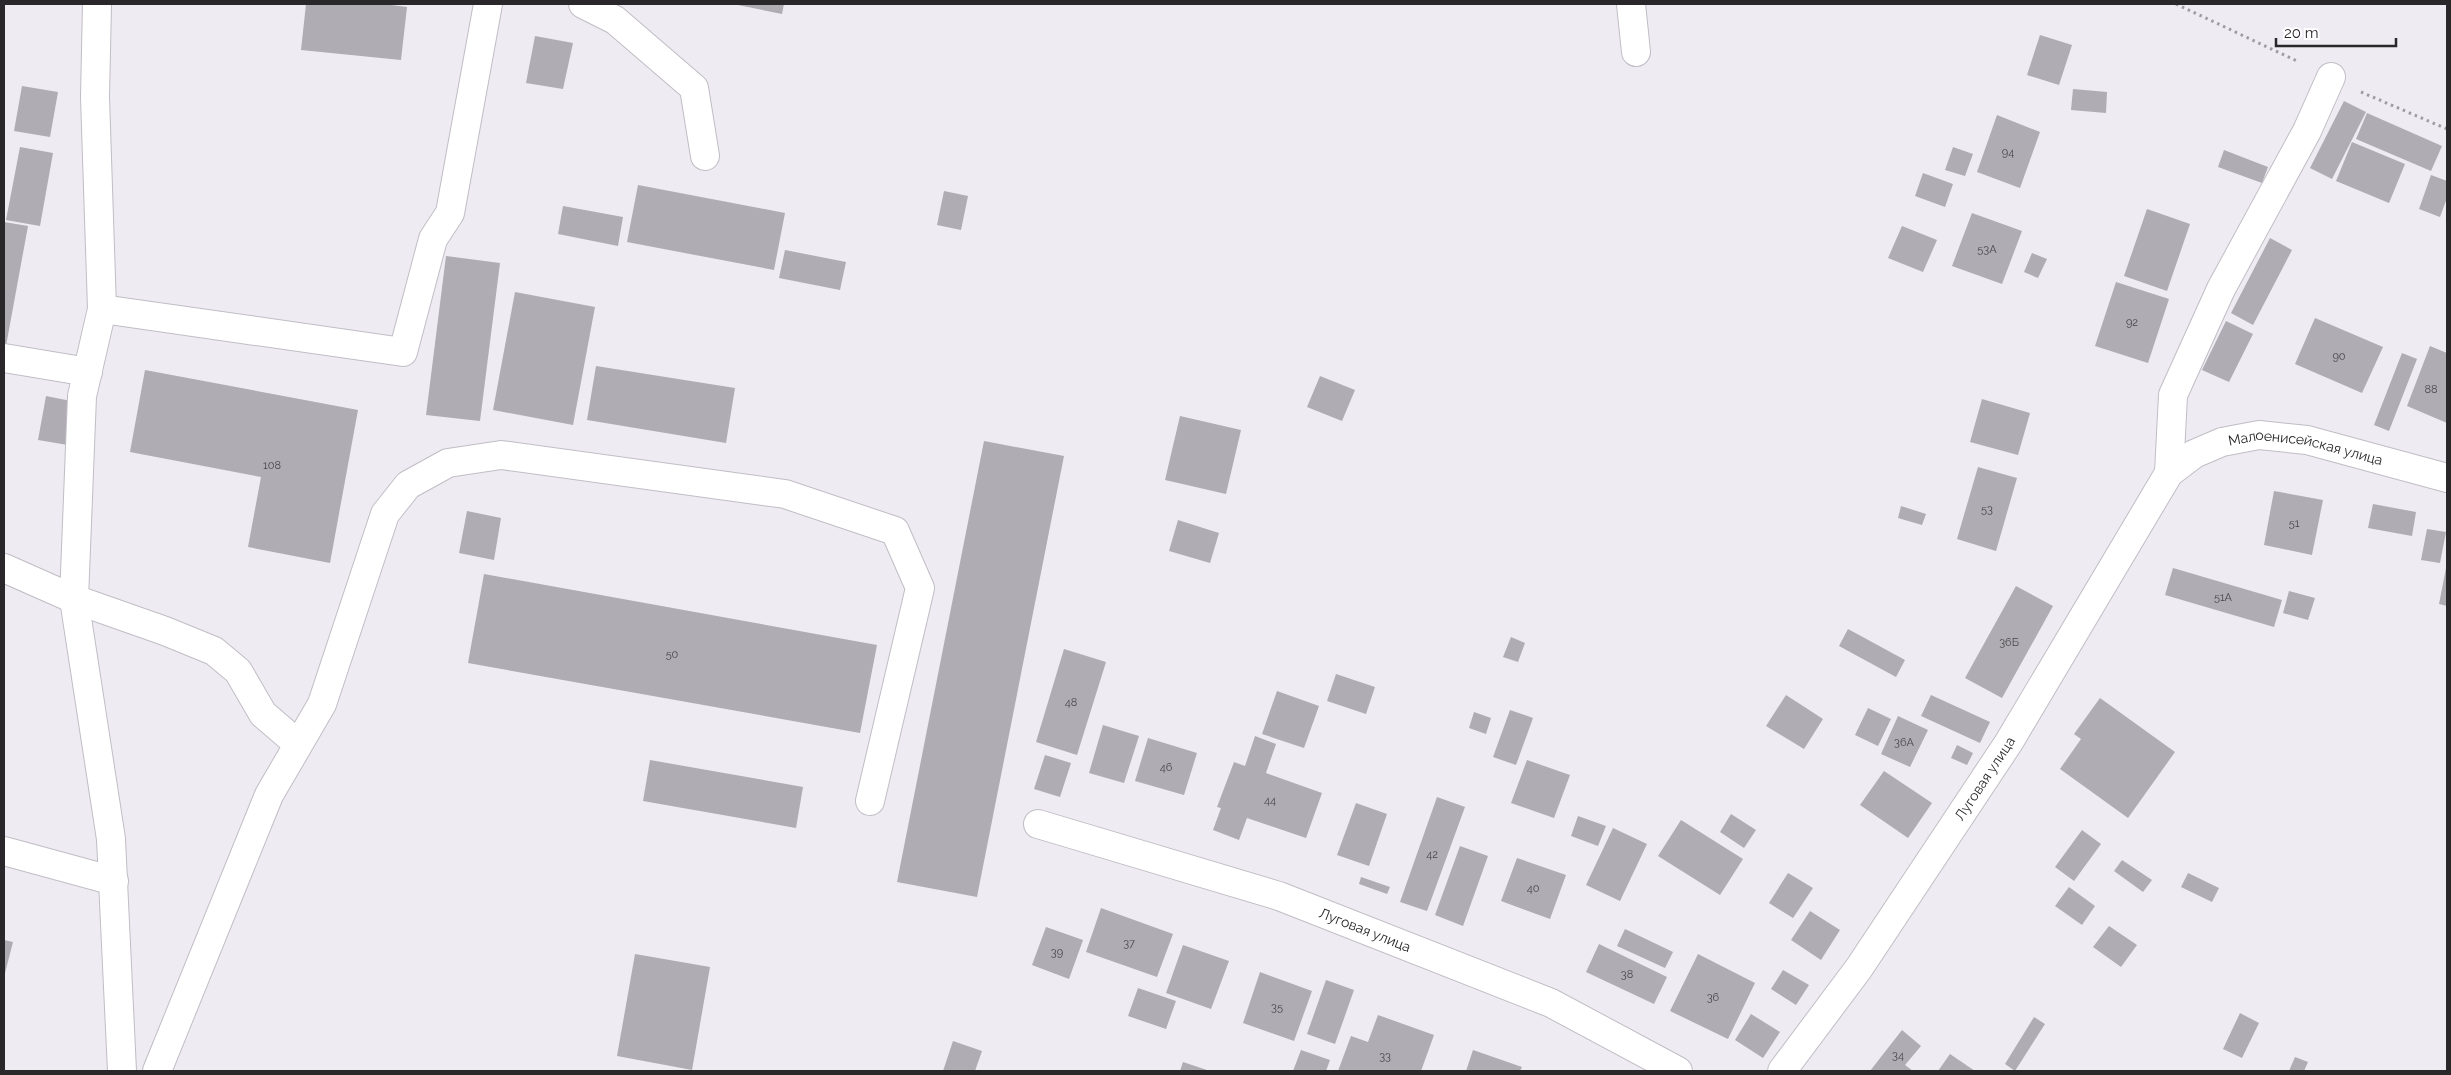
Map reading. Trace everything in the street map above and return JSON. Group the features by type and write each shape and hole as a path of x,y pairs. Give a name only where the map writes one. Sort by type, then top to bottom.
{"street":[{"path":"97,4 95,97 102,309 82,396 74,599 112,839 122,1071"},
{"path":"102,309 403,352 433,239 450,213 488,4"},
{"path":"583,4 615,20 694,88 705,156"},
{"path":"1631,4 1636,52"},
{"path":"2169,473 2173,395 2221,289 2307,131 2331,77"},
{"path":"4,358 88,372"},
{"name":"Малоенисейская улица","path":"2169,473 2194,454 2222,442 2260,435 2306,440 2447,478"},
{"path":"157,1071 269,795 322,704 385,514 408,485 448,463 501,455 785,494 895,530 920,588 870,802"},
{"name":"Луговая улица","path":"1782,1071 1859,968 2009,742 2169,473"},
{"path":"4,568 74,599 165,631 214,651 238,671 264,714 298,744"},
{"name":"Луговая улица","path":"1038,824 1279,896 1550,1003 1678,1071"},
{"path":"4,851 114,881"}],"building":[{"path":"306,4 384,4 407,7 401,60 301,50"},
{"path":"733,4 784,4 782,14"},
{"path":"2040,35 2072,45 2059,85 2027,75"},
{"path":"535,36 573,43 563,89 526,83"},
{"path":"22,86 58,92 50,137 14,131"},
{"path":"2073,89 2107,92 2106,113 2071,110"},
{"path":"2344,101 2366,112 2332,179 2310,168"},
{"path":"2367,113 2442,146 2431,171 2356,139"},
{"path":"1997,115 2040,132 2020,188 1977,172"},
{"path":"2352,142 2405,164 2389,203 2336,181"},
{"path":"20,147 53,153 40,226 6,220"},
{"path":"1953,147 1973,154 1965,176 1945,170"},
{"path":"2224,150 2268,167 2262,183 2218,167"},
{"path":"1923,173 1953,184 1945,207 1915,196"},
{"path":"2431,175 2447,181 2447,198 2440,217 2419,209"},
{"path":"638,185 785,213 774,270 627,242"},
{"path":"944,191 968,196 961,230 937,225"},
{"path":"563,206 623,217 618,246 558,234"},
{"path":"2147,209 2190,224 2167,291 2124,276"},
{"path":"1972,213 2022,231 2002,284 1952,266"},
{"path":"4,222 28,226 6,346 4,346"},
{"path":"1902,226 1937,240 1923,272 1888,258"},
{"path":"2270,238 2292,250 2253,325 2231,313"},
{"path":"785,250 846,262 840,290 779,278"},
{"path":"2032,253 2047,259 2038,278 2024,272"},
{"path":"446,256 500,263 480,421 426,415"},
{"path":"2116,282 2169,299 2148,363 2095,346"},
{"path":"515,292 595,307 573,425 493,410"},
{"path":"2315,318 2383,347 2362,393 2295,364"},
{"path":"2226,321 2253,334 2229,382 2202,370"},
{"path":"2430,346 2447,353 2447,423 2407,406"},
{"path":"2402,353 2417,359 2389,431 2374,425"},
{"path":"596,366 735,388 726,443 587,420"},
{"path":"145,370 358,410 330,563 248,547 261,477 130,452"},
{"path":"1320,376 1355,390 1342,421 1307,407"},
{"path":"46,396 76,402 68,445 38,440"},
{"path":"1982,399 2030,413 2018,455 1970,442"},
{"path":"1180,416 1241,430 1226,494 1165,480"},
{"path":"984,441 1064,456 977,897 897,882"},
{"path":"1978,467 2017,478 1996,551 1957,539"},
{"path":"2274,491 2323,500 2312,555 2264,545"},
{"path":"2373,504 2416,512 2412,536 2368,528"},
{"path":"1901,506 1926,514 1922,525 1898,518"},
{"path":"467,511 501,518 494,560 459,553"},
{"path":"1178,520 1219,533 1210,563 1169,551"},
{"path":"2427,529 2446,532 2440,563 2421,560"},
{"path":"2173,568 2282,600 2274,627 2165,595"},
{"path":"2447,568 2447,606 2439,604"},
{"path":"484,574 877,645 860,733 468,663"},
{"path":"2016,586 2053,606 2002,698 1965,678"},
{"path":"2289,591 2315,598 2308,620 2283,613"},
{"path":"1848,629 1905,660 1896,677 1839,646"},
{"path":"1511,637 1525,643 1518,662 1503,657"},
{"path":"1064,649 1106,662 1077,755 1036,742"},
{"path":"1336,674 1375,687 1366,714 1327,701"},
{"path":"1277,691 1319,706 1304,748 1262,734"},
{"path":"1786,695 1823,719 1804,749 1766,726"},
{"path":"1931,695 1990,722 1980,743 1921,716"},
{"path":"2100,698 2175,752 2128,818 2060,769 2081,739 2074,734"},
{"path":"1868,708 1891,719 1878,746 1855,735"},
{"path":"1510,710 1533,718 1516,765 1493,757"},
{"path":"1474,712 1491,718 1486,734 1469,728"},
{"path":"1898,716 1928,730 1910,767 1881,754"},
{"path":"1103,725 1139,736 1124,783 1089,773"},
{"path":"1255,736 1276,744 1266,773 1322,793 1306,838 1247,818 1239,840 1213,830 1221,808 1217,807 1234,762 1245,766"},
{"path":"1148,738 1197,753 1184,795 1135,781"},
{"path":"1957,745 1973,753 1967,765 1951,758"},
{"path":"1045,755 1071,763 1060,797 1034,789"},
{"path":"650,760 803,787 796,828 643,801"},
{"path":"1527,760 1570,775 1554,818 1511,803"},
{"path":"1884,771 1932,803 1908,838 1860,805"},
{"path":"1437,797 1465,807 1427,911 1400,902"},
{"path":"1356,803 1387,814 1369,866 1337,855"},
{"path":"1731,814 1756,830 1744,848 1720,832"},
{"path":"1578,816 1606,826 1598,846 1571,836"},
{"path":"1681,820 1743,859 1720,895 1658,856"},
{"path":"1613,828 1647,844 1620,901 1586,885"},
{"path":"2082,830 2101,844 2074,881 2055,867"},
{"path":"1460,846 1488,856 1463,926 1435,915"},
{"path":"1517,858 1566,875 1550,919 1501,901"},
{"path":"2122,860 2152,880 2143,892 2114,871"},
{"path":"1788,873 1813,888 1793,918 1769,903"},
{"path":"2188,873 2219,888 2212,902 2181,887"},
{"path":"1361,877 1390,887 1387,894 1359,884"},
{"path":"2069,887 2095,906 2082,925 2055,906"},
{"path":"1101,908 1173,934 1157,977 1086,952"},
{"path":"1810,911 1840,930 1821,960 1791,940"},
{"path":"2109,926 2137,945 2121,967 2093,947"},
{"path":"1046,927 1083,940 1069,979 1032,965"},
{"path":"1625,929 1673,952 1665,968 1617,946"},
{"path":"4,940 13,942 4,977"},
{"path":"1599,944 1667,977 1654,1004 1586,972"},
{"path":"1183,945 1229,961 1211,1009 1166,993"},
{"path":"635,954 710,967 692,1070 617,1056"},
{"path":"1698,954 1755,983 1728,1039 1670,1011"},
{"path":"1783,970 1809,985 1796,1005 1771,989"},
{"path":"1260,972 1312,991 1294,1041 1243,1023"},
{"path":"1326,980 1354,990 1335,1044 1307,1034"},
{"path":"1138,988 1176,1001 1166,1029 1128,1016"},
{"path":"2240,1013 2259,1023 2242,1058 2223,1049"},
{"path":"1751,1014 1780,1032 1763,1058 1735,1040"},
{"path":"1378,1015 1434,1035 1421,1071 1338,1071 1351,1036 1368,1042"},
{"path":"2034,1017 2045,1024 2015,1071 2005,1064"},
{"path":"1902,1030 1921,1046 1905,1065 1913,1071 1870,1071"},
{"path":"953,1041 982,1051 975,1071 943,1071"},
{"path":"1301,1050 1330,1060 1326,1071 1293,1071"},
{"path":"1473,1050 1522,1067 1520,1071 1466,1071"},
{"path":"1950,1054 1975,1071 1938,1071"},
{"path":"2295,1057 2308,1062 2304,1071 2289,1071"},
{"path":"1183,1062 1210,1071 1180,1071"}]}
